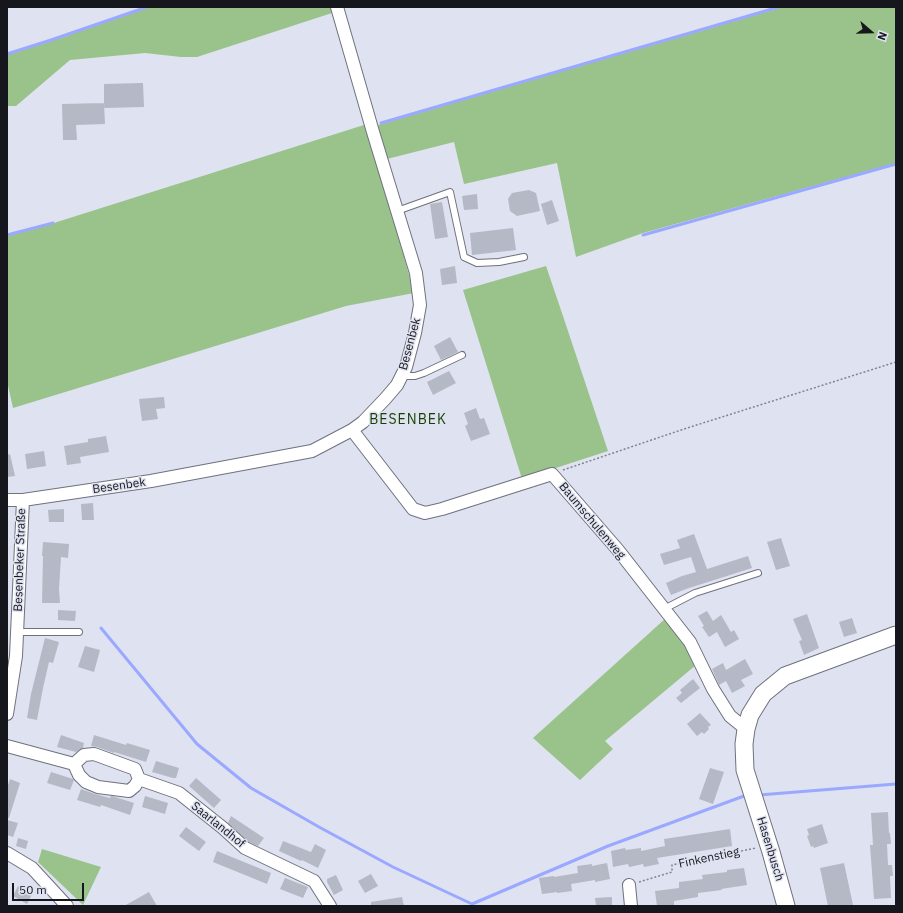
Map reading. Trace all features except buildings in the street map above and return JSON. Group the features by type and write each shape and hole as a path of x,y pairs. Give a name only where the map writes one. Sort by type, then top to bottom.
{"main road":[{"name":"Hasenbusch","path":"786,906 769,845 745,770 744,744 750,715 763,694 785,676 896,635"}],"street":[{"name":"Besenbek","path":"7,500 23,500 151,481 312,451 352,430 363,422 385,400 397,385 406,367 415,333 420,305 416,273 337,7"},
{"name":"Baumschulenweg","path":"352,430 413,509 425,513 552,474 618,550 690,642 713,690 730,716 746,729"},
{"name":"Besenbeker Straße","path":"7,714 10,677 16,656 23,500"},
{"path":"7,746 74,764 86,782 98,787 129,791 135,786 138,779"},
{"name":"Saarlandhof","path":"74,764 84,755 94,754 135,769 138,779 179,793 223,828 245,848 314,881 330,906"},
{"path":"7,853 32,868 67,906"},
{"path":"629,885 631,906"}],"lane":[{"path":"397,211 450,192 464,257 477,263 499,262 524,257"},
{"path":"401,376 415,376 424,374 462,355"},
{"path":"664,609 695,593 758,573"},
{"path":"17,632 79,632"}],"path":[{"path":"552,474 684,429 896,362"},
{"name":"Finkenstieg","path":"629,885 672,872 672,866 769,845"}],"green space":[{"path":"150,7 333,7 335,12 197,57 181,57 145,53 70,60 16,106 7,106 7,55"},
{"path":"783,7 896,7 896,163 643,233 576,257 557,163 464,184 454,142 387,159 378,125"},
{"path":"367,124 414,293 346,306 13,408 7,381 7,236 52,224"},
{"path":"546,266 608,451 522,479 463,290"},
{"path":"666,618 684,643 696,665 605,741 613,749 580,780 533,738"},
{"path":"42,849 101,867 83,905 38,862"}],"waterway":[{"path":"7,54 147,7"},
{"path":"381,123 779,7"},
{"path":"643,235 896,164"},
{"path":"7,235 53,223"},
{"path":"101,628 197,744 251,788 393,867 472,904 608,846 744,796"},
{"path":"759,795 896,784"}],"district":[{"name":"BESENBEK","path":"408,420"}]}
